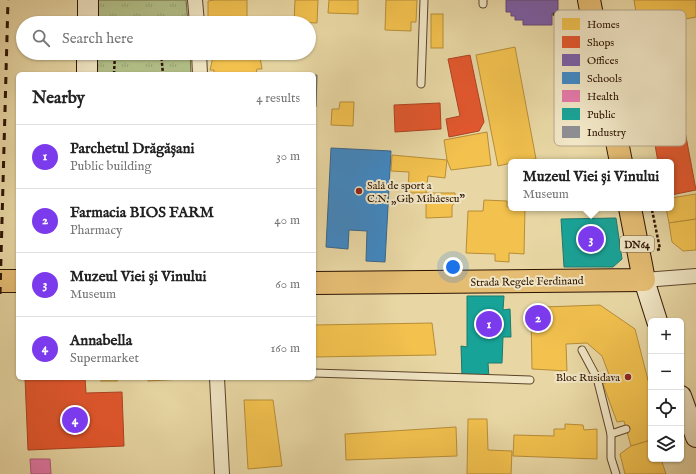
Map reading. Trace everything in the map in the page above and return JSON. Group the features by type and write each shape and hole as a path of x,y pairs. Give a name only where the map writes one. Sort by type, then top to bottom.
{"main road":[{"path":"88,0 88,16"},
{"path":"589,0 591,10"},
{"path":"87,60 87,72"},
{"path":"618,146 620,159"},
{"name":"DN64","path":"631,211 644,280 656,318"},
{"name":"Strada Regele Ferdinand","path":"316,283 644,280"},
{"path":"0,281 16,281"},
{"path":"684,409 696,437"}],"street":[{"path":"195,0 196,16"},
{"path":"199,60 200,72"},
{"path":"644,280 696,276"},
{"path":"217,380 222,474"}],"lane":[{"path":"421,84 424,0"},
{"path":"582,350 596,378 611,434 611,458 616,474"},
{"path":"316,373 530,380"},
{"path":"611,434 626,429"}],"path":[{"path":"114,72 115,60"},
{"path":"162,60 163,72"}],"green space":[{"path":"97,0 186,0 187,16 97,16"},
{"path":"96,60 190,60 191,72 96,72"}],"building: Homes":[{"path":"247,0 247,16 208,16 208,1"},
{"path":"295,0 318,0 317,23 316,16 294,16"},
{"path":"329,0 358,0 358,14 328,13"},
{"path":"386,0 417,0 416,22 411,22 411,31 385,30"},
{"path":"634,0 696,0 696,17 686,19 686,10 636,10"},
{"path":"431,14 443,14 443,48 431,48"},
{"path":"515,47 536,159 508,159 508,164 498,166 476,55"},
{"path":"212,60 260,60 262,69 257,69 256,72 214,72 214,70 210,70"},
{"path":"340,102 354,102 353,126 331,125 332,109 339,109"},
{"path":"487,132 491,165 451,170 447,160 444,140"},
{"path":"392,155 447,160 445,178 428,176 426,193 408,193 409,172 391,171"},
{"path":"426,193 455,193 455,202 452,206 452,217 426,218"},
{"path":"696,194 696,219 669,223 667,211 674,211 674,198"},
{"path":"484,200 507,201 508,211 525,211 524,254 509,253 509,262 495,261 495,254 466,253 468,211 483,211"},
{"path":"696,219 696,250 683,251 672,242 669,223"},
{"name":"Bloc Rusidava","path":"600,305 635,329 648,380 648,441 631,446 624,421 617,422 603,384 611,380 602,356 587,343 566,344 567,371 532,369 531,314 544,313 544,307"},
{"path":"432,323 436,355 316,357 316,325"},
{"path":"101,380 117,380 117,381"},
{"path":"244,400 273,400 282,466 248,469"},
{"path":"468,419 487,419 488,450 512,451 511,474 467,474"},
{"path":"565,424 583,425 584,430 597,429 597,459 513,456 514,435 554,436 554,429 565,429"},
{"path":"456,427 457,456 346,460 345,434"},
{"path":"648,441 648,462 662,462 666,474 625,474 620,454 631,446"}],"building: Shops":[{"path":"470,55 484,122 479,131 449,137 446,119 460,116 448,59"},
{"path":"440,103 441,129 395,132 394,105"},
{"path":"686,137 696,190 674,194 674,159 657,159 655,146 686,146"},
{"path":"25,380 85,380 86,393 122,392 124,446 28,450"}],"building: Offices":[{"path":"506,0 558,0 558,10 554,10 554,13 552,13 552,25 523,25 523,20 515,20 515,16 511,16 511,12 506,12"}],"building: Schools":[{"name":"Sală de sport a C.N. „Gib Mihăescu”","path":"331,148 391,151 385,262 366,261 367,231 349,230 348,249 326,247"}],"building: Health":[{"path":"30,459 50,459 51,474 31,474"}],"building: Public":[{"path":"616,218 622,259 613,267 564,267 561,219"},
{"path":"467,296 504,296 503,310 510,309 511,337 503,337 502,363 488,363 489,378 462,377 461,346 467,347"}],"building: Industry":[{"path":"316,75 317,75 316,107"}],"railway":[{"path":"0,294 8,0"}],"place":[{"name":"Sală de sport a C.N. „Gib Mihăescu”","path":"359,191"},
{"name":"Muzeul Viei și Vinului","path":"591,239"},
{"name":"Farmacia BIOS FARM","path":"538,318"},
{"name":"Parchetul Drăgășani","path":"489,324"},
{"name":"Bloc Rusidava","path":"628,377"},
{"name":"Annabella","path":"75,420"}]}
